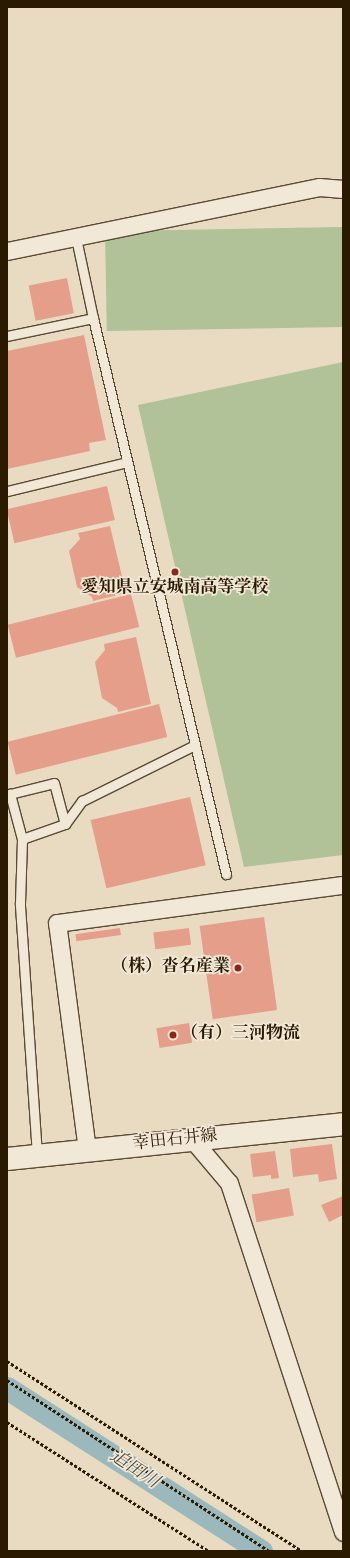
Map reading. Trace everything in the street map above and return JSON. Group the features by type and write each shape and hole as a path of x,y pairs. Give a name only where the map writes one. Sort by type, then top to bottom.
{"main road":[{"name":"幸田石井線","path":"7,1158 343,1124"}],"street":[{"path":"7,251 319,187 343,189"},
{"path":"87,1150 58,923 343,885"},
{"path":"192,1139 229,1183 343,1532"}],"lane":[{"path":"76,238 93,318 226,874"},
{"path":"7,336 93,318"},
{"path":"7,491 127,462"},
{"path":"22,839 65,824 82,801 195,745"},
{"path":"37,1155 20,902 22,839 9,794 54,783 65,824"}],"path":[{"path":"7,1361 302,1551"},
{"path":"7,1380 269,1551"},
{"path":"7,1422 209,1551"}],"green space":[{"path":"342,227 343,327 107,331 105,231"},
{"path":"343,362 343,855 244,867 138,405"}],"building":[{"path":"67,278 74,313 36,321 29,285"},
{"path":"84,335 106,440 89,443 90,451 7,469 7,351"},
{"path":"107,486 115,520 15,543 7,509"},
{"path":"110,526 126,593 93,601 92,597 77,587 69,551 80,539 78,533"},
{"path":"131,594 139,627 16,658 8,625"},
{"path":"136,637 151,704 118,712 117,708 102,698 95,662 105,650 104,644"},
{"path":"159,704 167,737 16,775 8,742"},
{"path":"190,797 206,865 106,888 91,820"},
{"name":"（株）沓名産業","path":"264,917 277,1010 213,1019 200,926"},
{"path":"120,928 121,935 76,941 75,934"},
{"path":"189,928 191,945 155,949 153,932"},
{"name":"（有）三河物流","path":"189,1023 192,1043 160,1048 156,1028"},
{"path":"332,1144 337,1179 319,1182 318,1174 293,1177 290,1149"},
{"path":"275,1151 279,1178 271,1179 271,1175 253,1177 250,1154"},
{"path":"289,1188 294,1216 256,1222 252,1195"},
{"path":"343,1196 343,1215 329,1222 321,1205"}],"waterway":[{"name":"追田川","path":"7,1388 261,1551"}],"place":[{"name":"愛知県立安城南高等学校","path":"175,572"},
{"name":"（株）沓名産業","path":"238,968"},
{"name":"（有）三河物流","path":"173,1035"}]}
